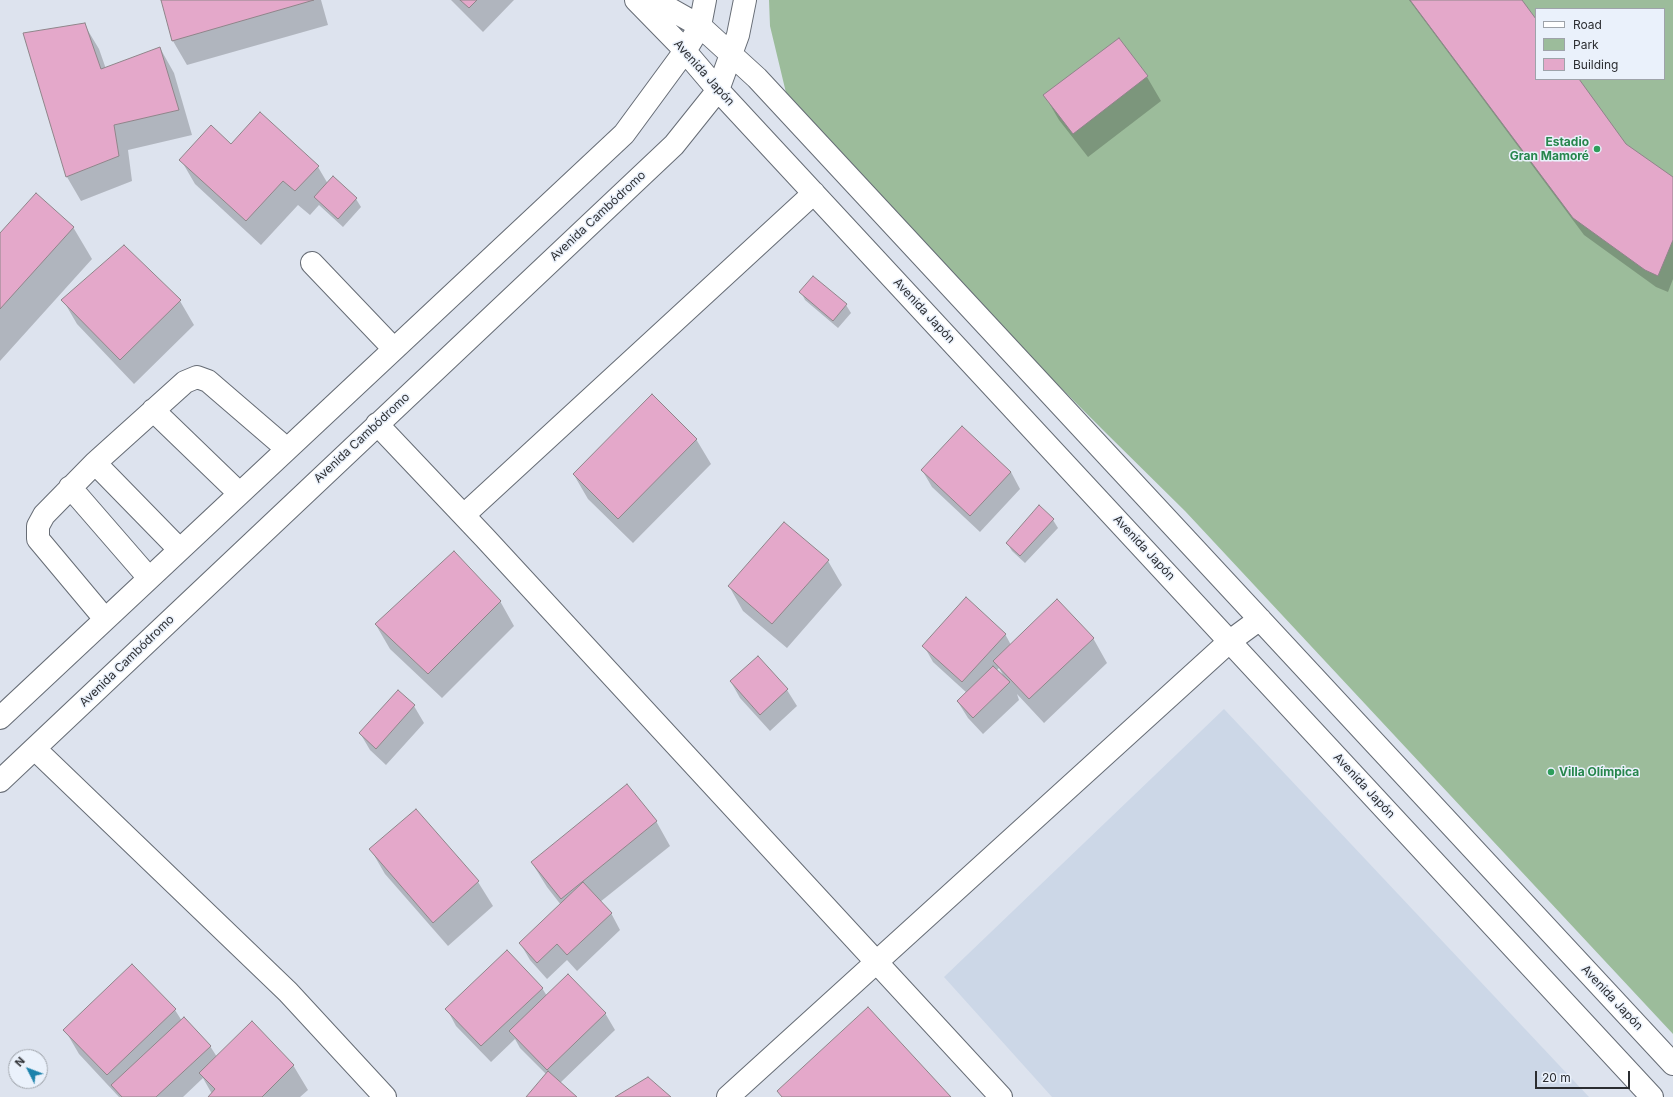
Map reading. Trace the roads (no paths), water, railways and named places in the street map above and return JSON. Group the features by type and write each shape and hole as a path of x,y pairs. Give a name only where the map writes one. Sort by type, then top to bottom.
{"street":[{"name":"Avenida Japón","path":"636,0 1652,1097"},
{"name":"Avenida Japón","path":"654,0 700,26 757,78 1673,1064"},
{"path":"4,707 105,619 624,134 684,51 700,26 705,0"},
{"name":"Avenida Cambódromo","path":"0,781 674,145 718,90 738,34 745,0"},
{"path":"464,515 814,193"},
{"path":"312,263 394,349"},
{"path":"105,619 38,539 38,526 44,515 95,463 185,382 197,377 208,380 288,449"},
{"path":"153,410 239,493"},
{"path":"377,424 464,515 1001,1097"},
{"path":"95,463 179,549"},
{"path":"70,487 149,578"},
{"path":"728,1097 1230,641 1260,619"},
{"path":"35,749 288,992 385,1097"}],"place":[{"name":"Estadio Gran Mamoré","path":"1597,149"},
{"name":"Villa Olímpica","path":"1551,772"}]}
